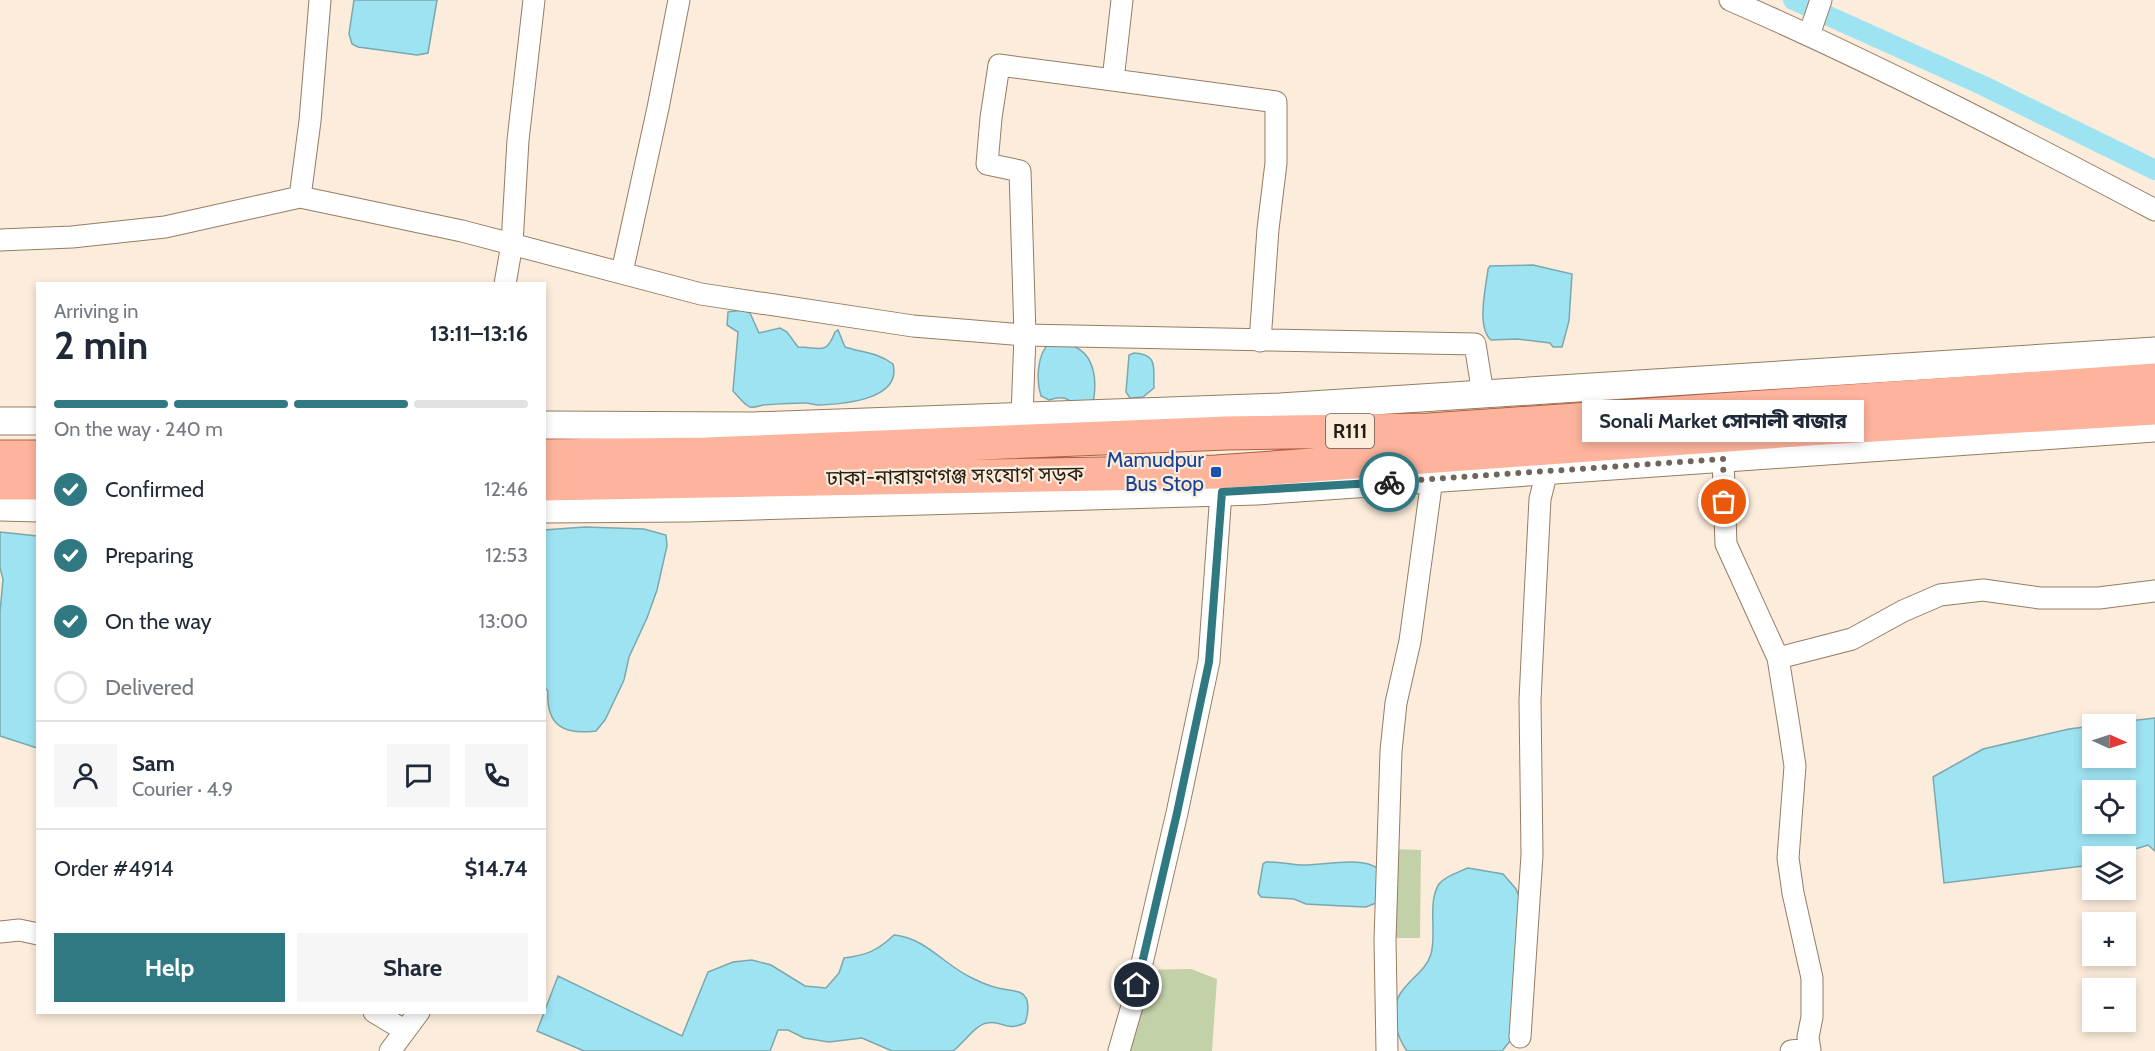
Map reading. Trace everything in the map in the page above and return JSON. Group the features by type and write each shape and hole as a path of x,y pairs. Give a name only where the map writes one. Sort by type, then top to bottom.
{"main road":[{"name":"ঢাকা-নারায়ণগঞ্জ সংযোগ সড়ক","path":"546,456 718,454 1172,423 1429,430 2155,380"},
{"name":"ঢাকা-নারায়ণগঞ্জ সংযোগ সড়ক","path":"546,484 1222,482 1813,428 2155,408"},
{"path":"0,457 36,457"},
{"path":"0,483 36,483"}],"street":[{"path":"300,197 310,121 320,0"},
{"path":"505,282 512,244 518,140 534,0"},
{"path":"622,272 680,0"},
{"path":"1113,80 1122,0"},
{"path":"1730,0 1810,34 1999,128 2155,210"},
{"path":"1810,34 1821,0"},
{"path":"1022,416 1026,336 1020,171 987,164 999,65 1276,102 1276,162 1268,229 1260,341"},
{"path":"0,240 72,237 165,227 300,197 462,231 701,294 913,326 1026,336 1475,344 1483,394"},
{"path":"546,425 753,426 1022,416 1172,423 1280,407 2155,351"},
{"path":"0,421 36,421"},
{"path":"546,509 687,508 1222,482 1432,479 2155,428"},
{"path":"1723,459 1726,544 1778,658 1795,766 1788,858 1793,893 1812,978 1812,1017 1804,1050"},
{"path":"1520,1037 1532,855 1530,700 1533,617 1540,499 1547,471"},
{"path":"1387,1051 1385,940 1391,751 1396,703 1410,641 1432,479"},
{"path":"1119,1051 1132,1006 1175,824 1209,662 1222,482"},
{"path":"0,507 36,508"},
{"path":"1778,658 1852,639 1903,611 1940,595 1983,590 2040,598 2099,598 2155,591"},
{"path":"0,932 19,930 36,934"},
{"path":"377,1014 404,1030"},
{"path":"390,1051 417,1014"}],"green space":[{"path":"1393,849 1421,850 1420,938 1390,938"},
{"path":"1191,969 1217,979 1212,1051 1121,1051 1145,970"}],"water":[{"path":"354,0 437,0 428,53 417,55 358,47 352,44 349,34"},
{"path":"1533,265 1572,274 1569,321 1562,347 1553,347 1550,343 1517,339 1491,340 1486,334 1483,306 1490,266"},
{"path":"742,310 750,313 759,333 780,328 787,332 798,347 817,349 825,347 838,330 845,347 876,355 893,364 893,376 889,385 880,393 855,401 819,405 795,403 750,407 733,391 738,332 727,325 728,312"},
{"path":"1049,343 1070,345 1081,350 1086,356 1093,370 1095,387 1093,403 1079,409 1066,398 1049,400 1041,396 1038,383 1040,361"},
{"path":"1134,353 1148,356 1151,360 1154,369 1154,388 1143,397 1130,398 1126,392 1129,355"},
{"path":"585,527 644,529 666,535 667,546 657,590 647,618 629,657 624,680 605,720 596,731 566,729 559,726 550,713 546,689 546,530"},
{"path":"0,532 36,536 36,748 0,736 0,612 3,579 0,568"},
{"path":"2155,718 2155,851 2148,845 2136,849 2136,846 2082,846 2082,866 1944,883 1933,777 1983,749 2082,727 2082,768 2136,768 2136,720"},
{"path":"1266,862 1304,865 1353,862 1371,865 1378,869 1376,903 1366,907 1343,906 1306,904 1294,899 1261,897 1258,893 1263,864"},
{"path":"1468,868 1503,874 1516,889 1520,899 1511,1040 1502,1051 1407,1051 1397,1031 1395,1008 1397,1001 1400,994 1429,960 1433,946 1435,892 1439,884 1448,876"},
{"path":"894,935 905,937 925,946 962,973 978,981 1021,993 1027,1003 1025,1023 1013,1026 997,1023 983,1024 953,1051 892,1051 862,1038 829,1042 804,1038 788,1030 778,1030 770,1051 584,1051 537,1031 543,1014 546,1014 546,1007 558,976 682,1036 708,972 733,962 752,960 771,965 805,986 826,988 839,973 844,958 871,951"}],"waterway":[{"path":"1793,0 1984,86 2155,170"}],"way so far":[{"path":"1389,482 1723,459 1724,502"}],"place":[{"name":"Mamudpur Bus Stop","path":"1216,472"},
{"name":"Sonali Market সোনালী বাজার","path":"1724,502"}],"route":[{"path":"1137,985 1209,662 1222,492 1389,482"}]}
